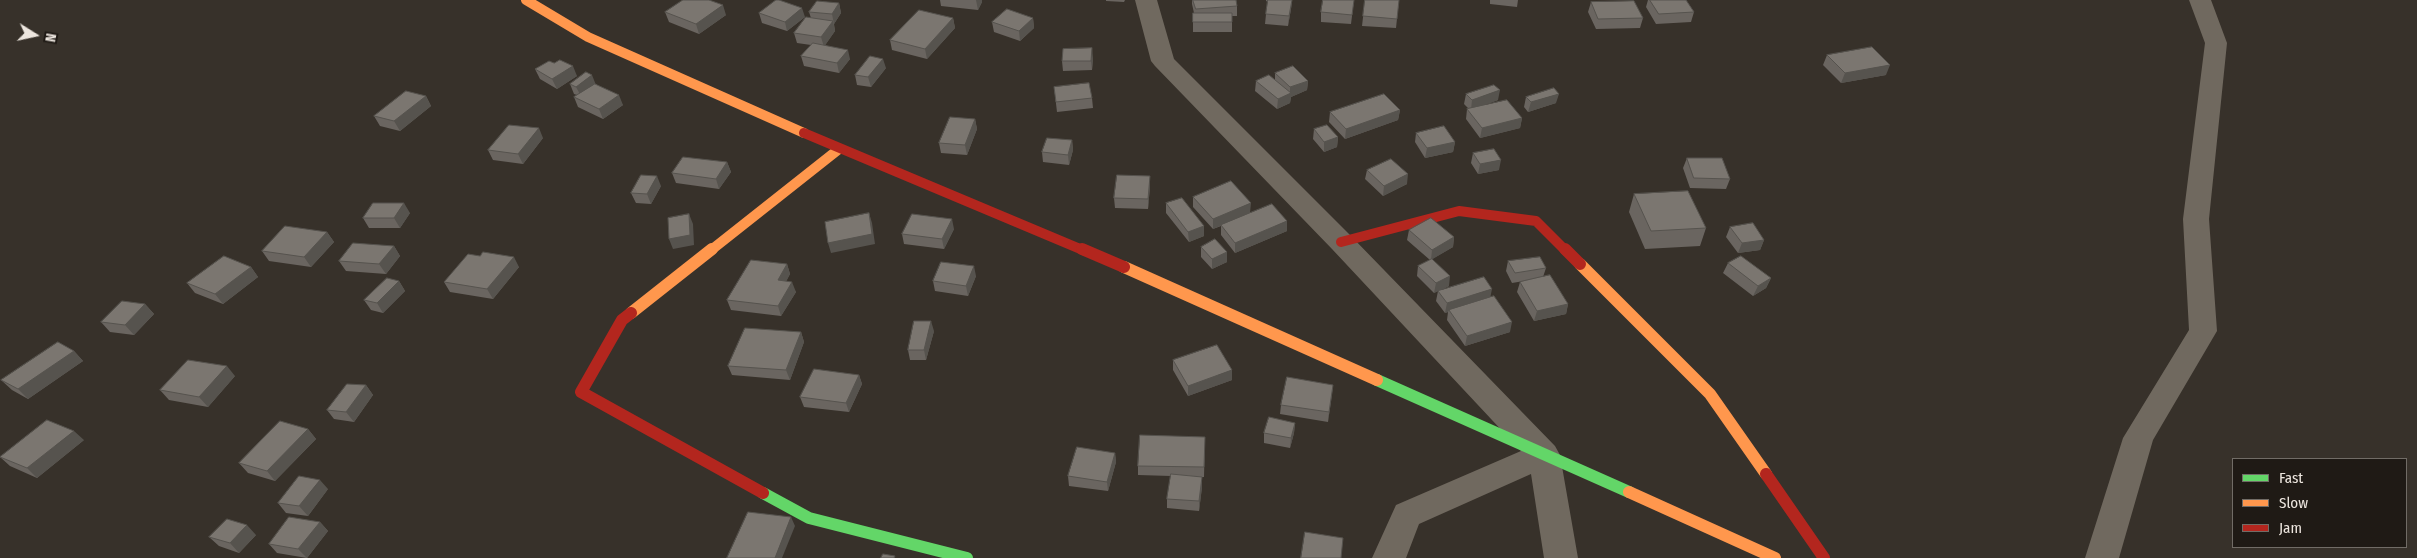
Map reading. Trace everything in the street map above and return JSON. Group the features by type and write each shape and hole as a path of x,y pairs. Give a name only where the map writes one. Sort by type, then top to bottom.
{"street":[{"path":"526,0 588,37 839,149 1132,270 1775,558"},
{"path":"1146,0 1163,61 1341,242 1544,455 1561,558"},
{"path":"2102,558 2138,438 2203,330 2200,256 2196,220 2216,43 2200,0"},
{"path":"839,149 622,320 582,392 809,518 967,558"},
{"path":"1341,242 1459,211 1536,221 1710,394 1824,558"},
{"path":"1389,558 1407,515 1544,455"}],"building":[{"path":"683,0 709,0 723,5 696,24 665,12"},
{"path":"776,0 802,8 785,22 759,13"},
{"path":"1193,0 1236,0 1237,6 1196,9"},
{"path":"1268,0 1292,0 1289,16 1266,14"},
{"path":"1323,0 1354,0 1352,15 1321,12"},
{"path":"1365,0 1399,0 1397,19 1363,16"},
{"path":"1650,0 1686,0 1694,12 1659,14"},
{"path":"817,1 839,3 832,14 809,12"},
{"path":"1634,1 1643,18 1598,19 1591,2"},
{"path":"1007,9 1033,18 1019,31 992,22"},
{"path":"919,10 953,18 925,49 890,40"},
{"path":"1193,13 1232,13 1232,22 1193,22"},
{"path":"806,17 833,21 821,37 794,33"},
{"path":"813,43 848,50 837,63 801,56"},
{"path":"1872,47 1890,65 1845,73 1827,55"},
{"path":"1092,48 1091,61 1062,61 1063,49"},
{"path":"870,56 883,59 868,77 855,75"},
{"path":"560,60 573,66 552,79 535,69 549,61 554,63"},
{"path":"1293,66 1308,81 1290,87 1275,73"},
{"path":"586,72 592,75 576,87 570,84"},
{"path":"1269,75 1291,93 1278,99 1256,81"},
{"path":"1089,83 1092,98 1056,102 1054,87"},
{"path":"595,84 619,95 599,109 574,97"},
{"path":"1494,85 1500,90 1472,100 1466,94"},
{"path":"1554,88 1559,94 1531,102 1526,97"},
{"path":"406,91 426,96 394,121 374,116"},
{"path":"1384,94 1400,110 1346,129 1330,112"},
{"path":"1507,100 1522,118 1482,128 1467,109"},
{"path":"950,117 975,119 965,145 939,143"},
{"path":"509,125 539,128 518,154 488,150"},
{"path":"1327,125 1338,137 1324,142 1314,129"},
{"path":"1444,126 1455,142 1427,148 1416,133"},
{"path":"1047,138 1072,140 1068,155 1042,152"},
{"path":"1494,149 1501,160 1480,164 1473,153"},
{"path":"683,157 727,162 716,179 672,173"},
{"path":"1687,158 1722,158 1730,179 1694,178"},
{"path":"1391,159 1408,174 1384,186 1367,170"},
{"path":"641,175 657,176 647,194 631,193"},
{"path":"1117,175 1150,176 1148,199 1114,198"},
{"path":"1231,181 1251,203 1213,219 1193,197"},
{"path":"1688,191 1706,228 1651,231 1634,194"},
{"path":"1182,198 1204,226 1188,232 1166,203"},
{"path":"373,203 404,203 394,218 363,218"},
{"path":"1272,204 1287,221 1235,243 1221,225"},
{"path":"869,213 872,234 828,243 825,222"},
{"path":"689,214 690,235 669,239 668,218"},
{"path":"912,214 952,219 942,239 902,234"},
{"path":"1431,218 1454,237 1432,250 1409,230"},
{"path":"1753,223 1764,240 1742,243 1730,227"},
{"path":"285,226 327,232 304,257 262,251"},
{"path":"1215,239 1227,252 1212,259 1201,247"},
{"path":"353,243 394,246 379,264 339,261"},
{"path":"483,252 514,257 487,289 444,282 468,254 480,256"},
{"path":"224,256 251,267 215,294 187,283"},
{"path":"1741,256 1771,278 1758,286 1728,263"},
{"path":"1540,257 1546,268 1515,273 1508,261"},
{"path":"1432,259 1450,276 1436,283 1418,266"},
{"path":"751,260 787,264 778,280 792,282 778,306 727,300"},
{"path":"941,262 974,266 966,286 933,281"},
{"path":"1550,275 1568,304 1537,311 1520,282"},
{"path":"1484,277 1492,289 1447,303 1438,291"},
{"path":"387,278 399,281 377,303 364,300"},
{"path":"1494,296 1512,322 1467,336 1449,310"},
{"path":"122,301 145,304 125,325 101,322"},
{"path":"914,321 931,321 924,350 908,350"},
{"path":"745,328 801,332 786,370 728,366"},
{"path":"58,342 74,351 18,389 1,380"},
{"path":"1217,345 1232,370 1188,386 1173,360"},
{"path":"188,360 227,366 199,397 160,390"},
{"path":"814,369 859,375 846,403 800,397"},
{"path":"1287,377 1333,385 1329,412 1281,405"},
{"path":"347,384 366,385 346,412 327,410"},
{"path":"1269,417 1295,423 1291,438 1264,433"},
{"path":"47,420 74,431 27,468 0,457"},
{"path":"280,421 308,429 267,471 239,463"},
{"path":"1140,435 1205,437 1204,467 1138,466"},
{"path":"1077,447 1115,453 1107,482 1068,476"},
{"path":"1171,474 1202,477 1199,501 1167,499"},
{"path":"299,476 320,480 299,506 278,503"},
{"path":"748,512 791,517 775,558 727,558"},
{"path":"289,517 320,522 298,549 269,544"},
{"path":"227,519 247,525 230,543 209,537"},
{"path":"1305,532 1343,538 1341,558 1301,558"},
{"path":"883,554 895,556 894,558 881,558"}],"traffic: fast":[{"path":"1377,380 1629,492"},
{"path":"763,493 809,518 967,558"}],"traffic: slow":[{"path":"526,0 588,37 804,133"},
{"path":"631,313 839,149"},
{"path":"1580,264 1710,394 1766,474"},
{"path":"1124,267 1377,380"},
{"path":"1629,492 1775,558"}],"traffic: jam":[{"path":"804,133 1124,267"},
{"path":"1341,242 1459,211 1536,221 1580,264"},
{"path":"631,313 622,320 581,392 763,493"},
{"path":"1766,474 1824,558"}]}
